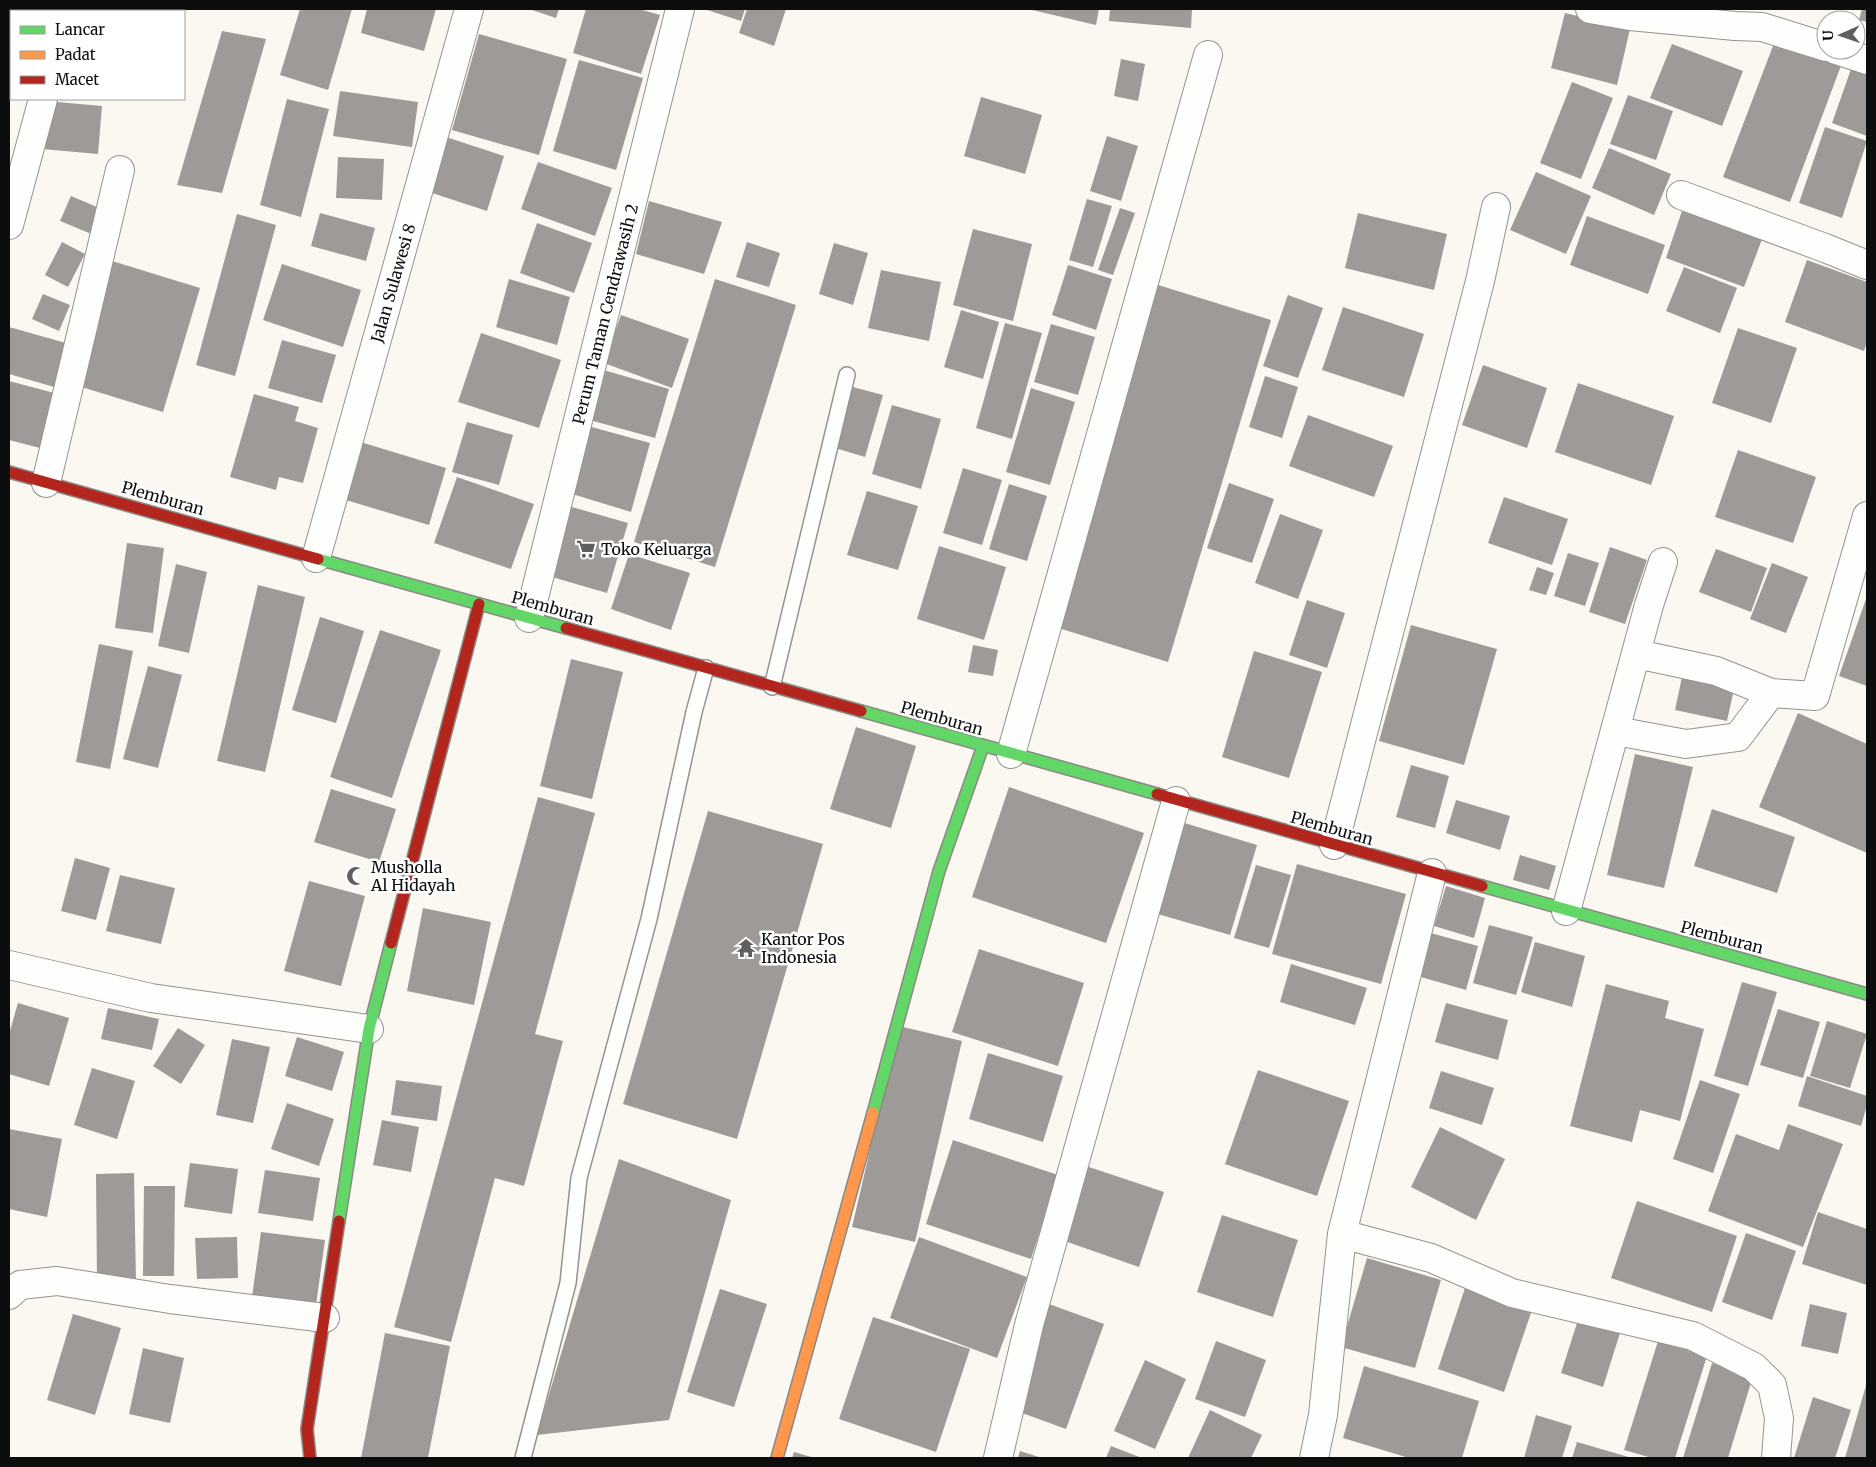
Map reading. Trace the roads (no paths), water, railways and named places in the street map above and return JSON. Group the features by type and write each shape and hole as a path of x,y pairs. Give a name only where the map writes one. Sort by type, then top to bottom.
{"street":[{"name":"Jalan Sulawesi 8","path":"316,558 469,9"},
{"name":"Perum Taman Cendrawasih 2","path":"529,618 680,9"},
{"path":"1590,9 1630,16 1735,26 1763,18 1816,42"},
{"path":"1012,754 1208,54"},
{"path":"9,225 43,100"},
{"path":"46,482 120,170"},
{"path":"1680,195 1867,265"},
{"path":"1334,845 1480,281 1496,207"},
{"name":"Plemburan","path":"9,472 1566,911 1867,994"},
{"path":"1637,654 1716,671 1771,693 1815,696 1867,516"},
{"path":"1566,911 1649,605 1663,562"},
{"path":"310,1458 306,1429 369,1029 479,604"},
{"path":"1616,731 1686,744 1738,737 1771,693"},
{"path":"777,1458 939,871 983,746"},
{"path":"998,1458 1029,1325 1176,801"},
{"path":"1314,1458 1323,1415 1342,1234 1432,873"},
{"path":"9,965 151,998 369,1029"},
{"path":"1342,1234 1431,1258 1512,1292 1693,1336 1754,1367 1772,1385 1779,1418 1776,1458"},
{"path":"9,1295 20,1286 57,1281 170,1299 325,1318"}],"lane":[{"path":"772,686 847,375"},
{"path":"523,1458 568,1283 579,1178 649,919 694,712 706,668"}],"place":[{"name":"Toko Keluarga","path":"586,549"},
{"name":"Musholla Al Hidayah","path":"356,876"},
{"name":"Kantor Pos Indonesia","path":"746,948"}]}
